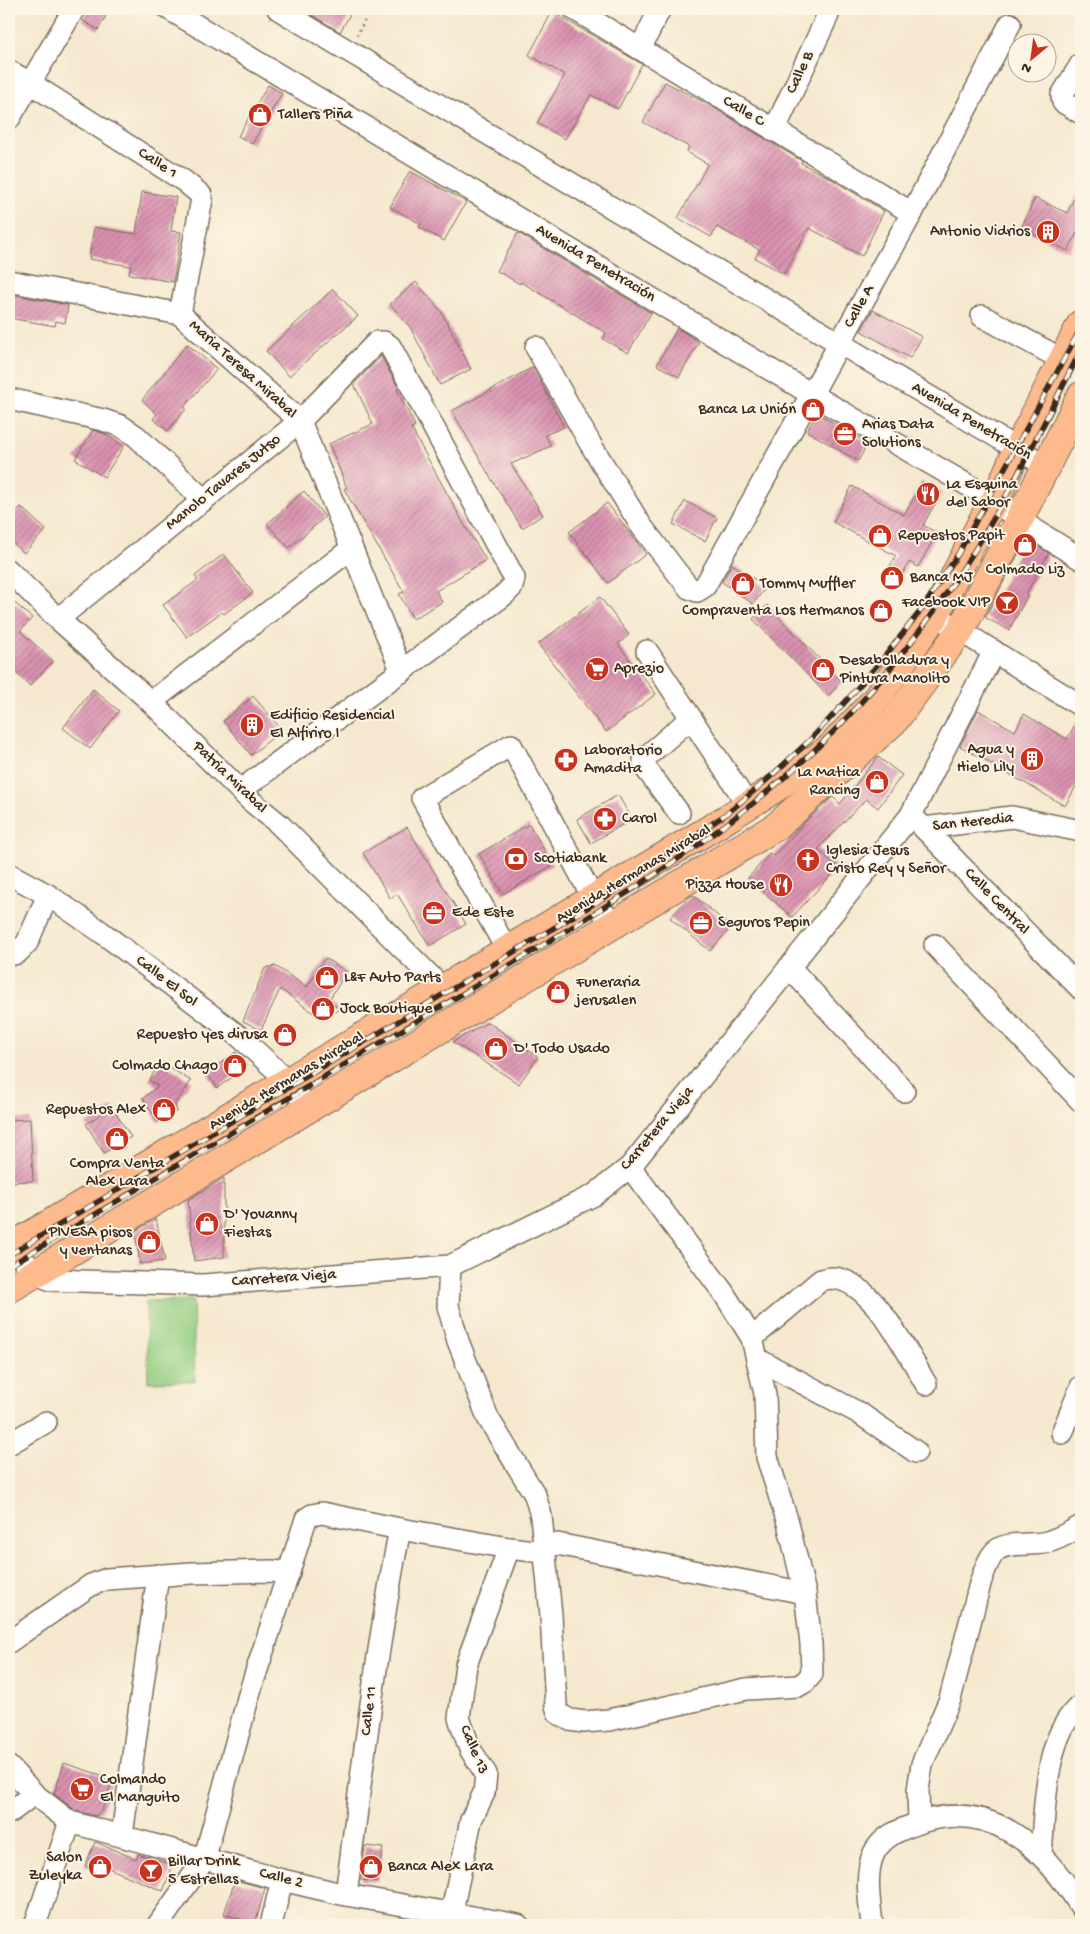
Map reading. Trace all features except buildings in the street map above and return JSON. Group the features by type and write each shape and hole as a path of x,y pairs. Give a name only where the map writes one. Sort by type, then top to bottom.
{"main road":[{"name":"Avenida Hermanas Mirabal","path":"10,1245 594,900 777,787 829,748 876,699 935,615 985,516 995,501 1017,450 1081,324"},
{"name":"Avenida Hermanas Mirabal","path":"9,1289 777,826 895,720 960,631 1019,520 1081,396"}],"street":[{"path":"9,119 74,9"},
{"name":"Avenida Penetración","path":"169,9 812,394 995,501 1019,520 1078,553"},
{"name":"Avenida Penetración","path":"278,9 1046,466"},
{"name":"Calle C","path":"574,9 912,213"},
{"path":"640,49 660,9"},
{"name":"Calle B","path":"774,131 828,15"},
{"name":"Calle A","path":"536,347 591,444 642,527 688,588 697,591 705,586 912,213 1010,24"},
{"path":"1081,64 1062,95 1062,102 1081,113"},
{"name":"Calle 1","path":"9,71 30,82 184,181 201,196 202,199 180,314"},
{"name":"Maria Teresa Mirabal","path":"9,281 180,314 300,421 402,672"},
{"path":"982,316 1063,360"},
{"name":"Manolo Tavares Jutso","path":"58,619 300,421 377,342 384,342 390,346 514,578 512,587 504,595 402,672"},
{"path":"9,399 103,420 121,426 136,436 204,500"},
{"path":"151,702 351,549"},
{"name":"Patria Mirabal","path":"9,571 58,619 151,702 246,796 279,824 438,993"},
{"path":"935,615 1081,706"},
{"path":"647,651 748,805"},
{"name":"Carretera Vieja","path":"34,1273 52,1280 203,1285 450,1266 594,1195 630,1167 789,967 917,822 994,651"},
{"path":"246,796 402,672"},
{"path":"679,813 644,766 644,761 647,756 690,718"},
{"path":"507,950 422,798 511,745 594,900 614,926"},
{"name":"San Heredia","path":"917,822 1012,816 1081,830"},
{"name":"Calle Central","path":"917,822 1081,989"},
{"name":"Calle El Sol","path":"9,874 48,895 100,931 240,1038 288,1081 308,1108"},
{"path":"9,955 16,953 27,943 48,895"},
{"path":"935,946 1081,1101"},
{"path":"789,967 904,1091"},
{"path":"450,1266 448,1306 458,1341 488,1418 535,1495 541,1516 551,1615 556,1706 559,1714 570,1720 584,1722 609,1720 746,1689 798,1686 805,1682 812,1674 811,1644 805,1593 788,1522 767,1457 765,1394 752,1338 723,1292 630,1167"},
{"path":"10,1245 34,1273"},
{"path":"752,1338 821,1280 831,1276 840,1278 852,1284 864,1294 884,1315 926,1384"},
{"path":"757,1359 859,1413 916,1452"},
{"path":"1062,1433 1081,1387"},
{"path":"9,1444 46,1422"},
{"path":"158,1925 204,1860 250,1691 306,1519 312,1515 322,1513 400,1529 534,1551 557,1544 805,1593"},
{"path":"919,1822 918,1790 922,1764 950,1699 981,1580 988,1562 996,1550 1006,1545 1045,1543 1062,1537 1081,1526"},
{"name":"Calle 11","path":"346,1894 375,1672 400,1529"},
{"name":"Calle 13","path":"450,1920 471,1820 484,1794 486,1774 470,1749 459,1718 466,1665 509,1548"},
{"path":"9,1642 98,1582 107,1579 158,1575 272,1571 289,1573"},
{"path":"122,1835 158,1575"},
{"path":"1041,1854 1050,1761 1061,1732 1075,1710 1081,1705"},
{"name":"Calle 2","path":"9,1767 34,1794 70,1822 122,1835 204,1860 450,1920 518,1925"},
{"path":"9,1813 34,1794"},
{"path":"872,1925 869,1880 874,1853 882,1842 893,1833 919,1822 952,1815 976,1817 1018,1836 1075,1883 1081,1907"},
{"path":"35,1925 70,1822"},
{"path":"271,1925 282,1880"}],"path":[{"path":"349,51 371,9"}],"green space":[{"path":"193,1300 195,1381 148,1382 146,1301"}],"railway":[{"path":"9,1255 607,896 729,812 769,778 809,741 847,700 922,609 958,554 1081,328"},
{"path":"9,1266 368,1051 626,893 716,832 800,764 873,689 905,650 950,588 1011,487 1081,350"}],"place":[{"name":"Tallers Piña","path":"260,115"},
{"name":"Antonio Vidrios","path":"1048,232"},
{"name":"Banca La Unión","path":"813,410"},
{"name":"Arias Data Solutions","path":"845,434"},
{"name":"La Esquina del Sabor","path":"928,494"},
{"name":"Repuestos Papit","path":"880,536"},
{"name":"Colmado Liz","path":"1025,545"},
{"name":"Banca MJ","path":"892,578"},
{"name":"Tommy Muffler","path":"743,584"},
{"name":"Facebook VIP","path":"1007,603"},
{"name":"Compraventa Los Hermanos","path":"881,611"},
{"name":"Aprezio","path":"597,669"},
{"name":"Desabolladura y Pintura Manolito","path":"823,670"},
{"name":"Edificio Residencial El Alfiriro I","path":"252,725"},
{"name":"Agua y Hielo Lily","path":"1032,759"},
{"name":"Laboratorio Amadita","path":"566,760"},
{"name":"La Matica Rancing","path":"877,782"},
{"name":"Carol","path":"605,819"},
{"name":"Scotiabank","path":"516,859"},
{"name":"Iglesia Jesus Cristo Rey y Señor","path":"808,860"},
{"name":"Pizza House","path":"781,885"},
{"name":"Ede Este","path":"434,913"},
{"name":"Seguros Pepin","path":"701,923"},
{"name":"L&F Auto Parts","path":"327,978"},
{"name":"Funeraria jerusalen","path":"558,992"},
{"name":"Jock Boutique","path":"323,1009"},
{"name":"Repuesto yes dirusa","path":"285,1035"},
{"name":"D' Todo Usado","path":"496,1049"},
{"name":"Colmado Chago","path":"235,1066"},
{"name":"Repuestos Alex","path":"164,1110"},
{"name":"Compra Venta Alex Lara","path":"117,1139"},
{"name":"D' Yovanny Fiestas","path":"207,1224"},
{"name":"PIVESA pisos y ventanas","path":"149,1242"},
{"name":"Colmando El Manguito","path":"82,1789"},
{"name":"Salon Zuleyka","path":"100,1867"},
{"name":"Banca Alex Lara","path":"371,1867"},
{"name":"Billar Drink 5 Estrellas","path":"151,1871"}]}
